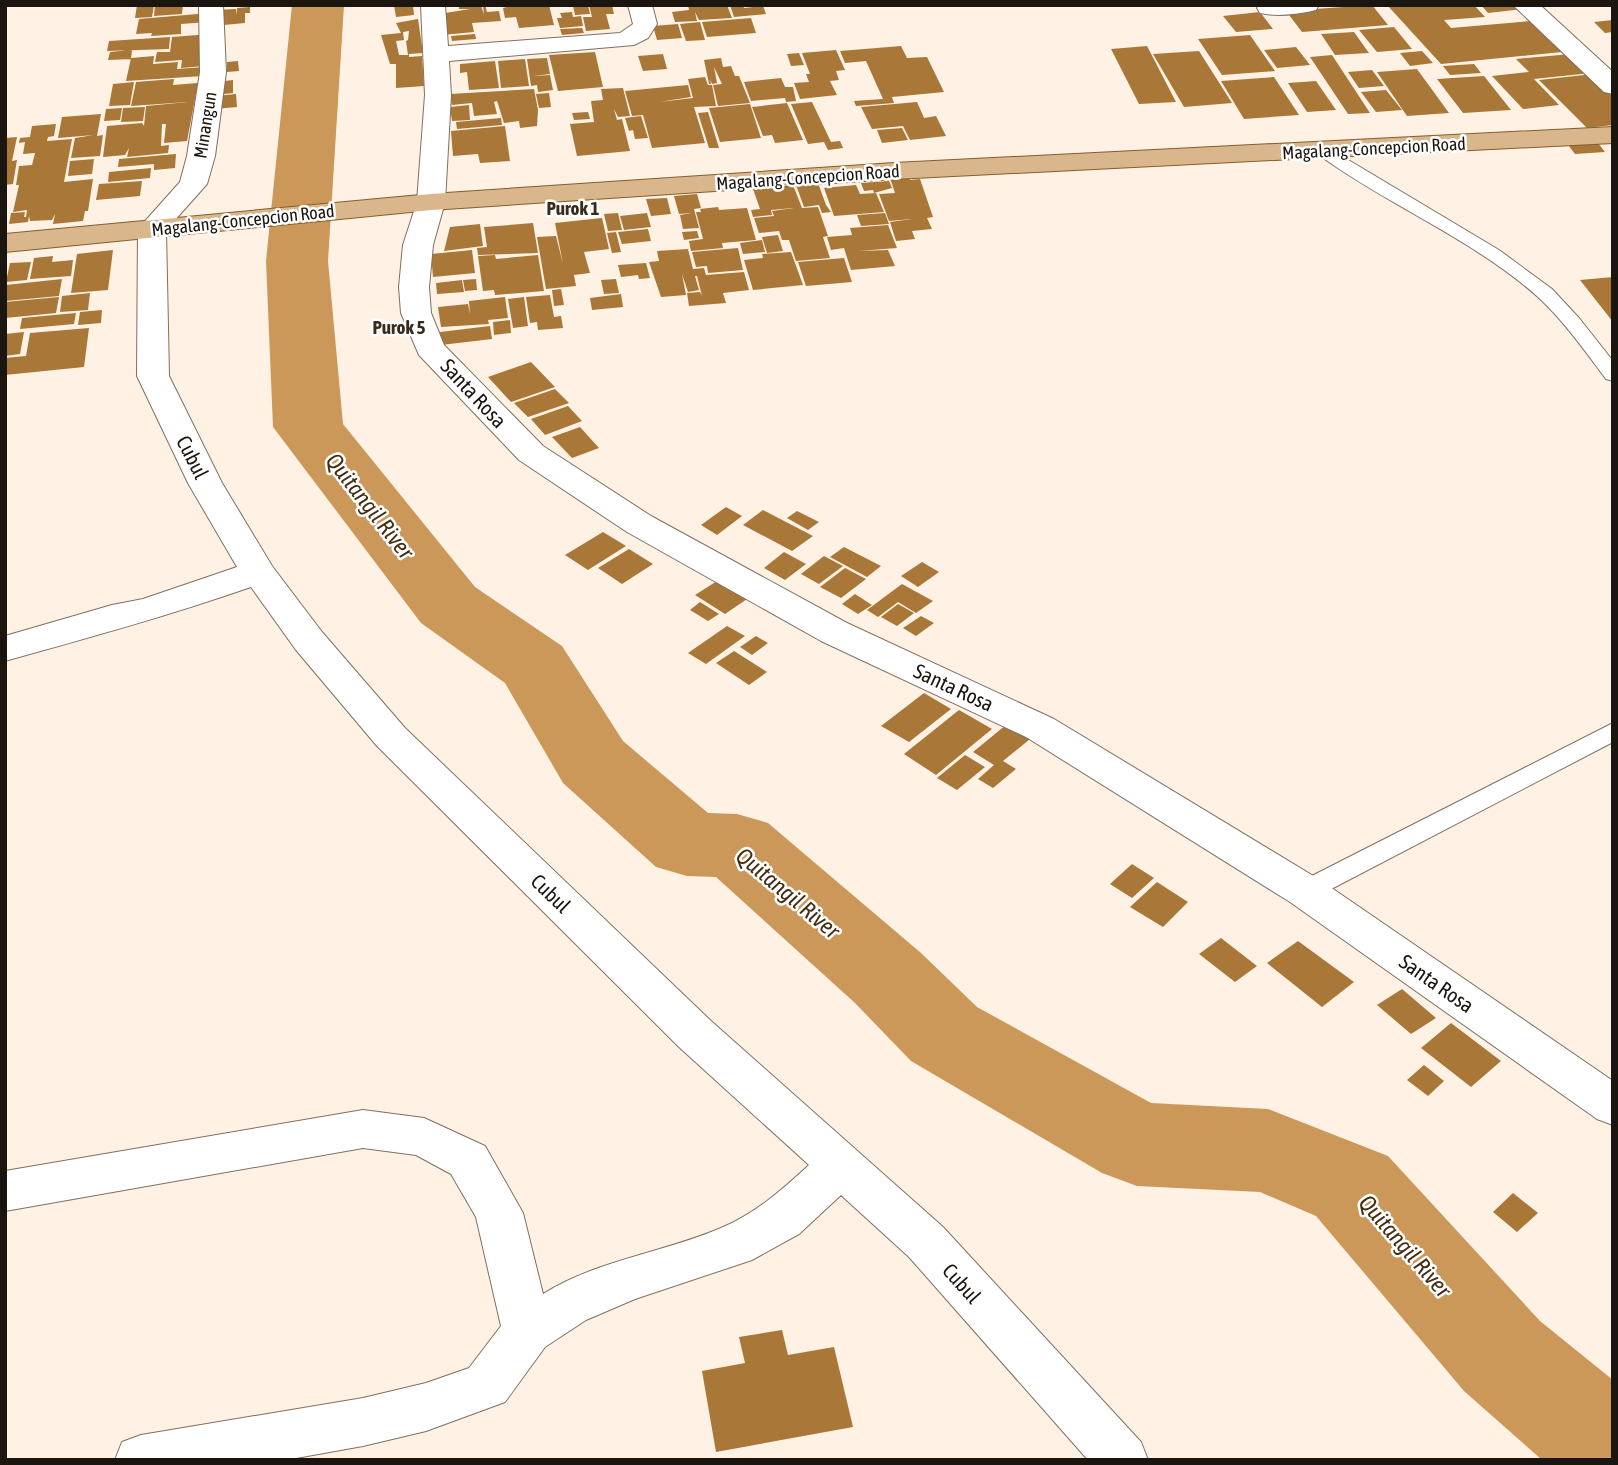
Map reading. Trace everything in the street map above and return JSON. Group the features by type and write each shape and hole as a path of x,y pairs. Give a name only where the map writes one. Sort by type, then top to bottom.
{"main road":[{"name":"Magalang-Concepcion Road","path":"5,243 431,202 894,171 1612,136"}],"street":[{"name":"Minangun","path":"171,227 193,184 201,156 212,72 211,5"},
{"name":"Santa Rosa","path":"433,5 438,95 431,202 418,245 414,287 416,313 430,348 531,453 639,524 834,632 1041,728 1305,891 1613,1105"},
{"path":"437,54 625,40 639,33 645,24 640,5"},
{"path":"1269,8 1307,5"},
{"path":"1525,5 1613,86"},
{"name":"Cubul","path":"171,227 153,376 205,482 258,572 309,641 391,737 695,1034 926,1242 1122,1460"},
{"path":"5,649 112,617 149,610 258,572"},
{"path":"5,1191 363,1129 424,1137 468,1160 499,1213 527,1331"},
{"path":"141,1460 363,1422 426,1407 487,1385 527,1331 569,1304 624,1281 735,1245 782,1219 842,1165"}],"lane":[{"path":"1325,151 1356,175 1488,251 1545,293 1613,375"},
{"path":"1305,891 1613,731"}],"building":[{"path":"137,5 154,5 152,17 135,18"},
{"path":"155,5 183,5 182,14 154,16"},
{"path":"394,5 413,5 414,15 396,17"},
{"path":"459,5 481,5 484,15 485,5 487,12 499,11 501,21 472,23 474,32 442,35 439,14 470,9 459,9"},
{"path":"514,5 549,5 554,25 519,28 516,17 505,18 503,8"},
{"path":"588,5 590,14 575,15 573,6"},
{"path":"589,5 612,5 614,14 606,14 610,29 586,31 583,17 592,17"},
{"path":"688,5 727,5 732,18 699,20 695,12 697,21 675,22 672,12 689,10"},
{"path":"730,5 743,5 744,8 763,6 766,14 734,17"},
{"path":"1372,5 1388,25 1302,32 1286,11"},
{"path":"1474,5 1485,17 1444,20 1451,28 1531,21 1562,52 1441,64 1388,6"},
{"path":"1481,5 1519,5 1523,9 1488,13"},
{"path":"250,7 250,13 245,13 245,23 213,26 214,10 236,9 237,15 237,8"},
{"path":"572,12 573,17 581,16 583,26 560,28 557,18 562,18 560,13"},
{"path":"1260,12 1273,29 1236,32 1223,16"},
{"path":"209,13 208,22 181,24 181,34 136,34 139,19"},
{"path":"751,18 756,33 707,37 702,22"},
{"path":"418,19 423,53 409,54 409,57 422,56 424,86 396,88 396,64 390,64 381,35 401,33 396,23","holes":["409,31 408,55 399,55 396,41 404,40 403,32"]},
{"path":"1613,20 1613,32 1605,33 1594,22"},
{"path":"700,22 705,40 686,41 680,24"},
{"path":"678,24 682,38 657,40 653,26"},
{"path":"1394,27 1412,49 1377,52 1359,30"},
{"path":"582,28 584,33 562,35 560,29"},
{"path":"1354,32 1369,53 1335,55 1321,34"},
{"path":"210,34 204,66 181,68 182,60 155,62 157,52 170,52 172,37"},
{"path":"475,34 476,39 452,41 451,36"},
{"path":"1250,35 1275,71 1222,75 1198,39"},
{"path":"170,37 169,49 107,51 109,41"},
{"path":"901,46 907,58 927,57 944,92 892,97 894,103 856,106 854,101 883,99 866,61 845,63 840,51"},
{"path":"1147,46 1176,102 1139,104 1111,49"},
{"path":"1296,47 1310,65 1277,68 1264,50"},
{"path":"132,50 131,59 108,60 110,52"},
{"path":"836,50 845,70 836,71 839,80 830,81 837,95 800,99 794,83 809,82 806,74 810,74 802,53"},
{"path":"1199,51 1232,103 1184,107 1153,54"},
{"path":"1422,51 1433,63 1410,66 1400,53"},
{"path":"595,52 603,87 558,91 549,55"},
{"path":"799,53 804,65 791,66 787,54"},
{"path":"663,54 667,69 643,71 638,56"},
{"path":"1571,54 1591,73 1534,79 1559,105 1523,109 1492,76 1529,72 1516,59"},
{"path":"1332,55 1370,113 1348,114 1310,57"},
{"path":"154,56 153,64 178,62 177,69 204,67 203,76 126,81 131,58"},
{"path":"547,58 550,74 533,76 550,75 553,90 538,92 537,85 531,86 527,59"},
{"path":"721,58 723,67 731,66 735,76 739,76 750,103 718,106 713,85 722,84 714,67 717,83 712,84 710,79 709,84 704,60"},
{"path":"525,59 529,86 501,88 498,61"},
{"path":"238,61 239,71 227,72 227,62"},
{"path":"495,61 499,88 469,90 467,72 460,73 460,64"},
{"path":"1474,64 1481,73 1450,75 1443,66"},
{"path":"1417,69 1449,113 1407,116 1377,72"},
{"path":"1372,70 1384,86 1359,88 1348,72"},
{"path":"1593,74 1613,94 1613,125 1587,128 1539,80"},
{"path":"1484,76 1511,110 1463,113 1437,79"},
{"path":"705,77 708,85 712,85 716,106 694,107 705,143 652,148 643,115 632,116 625,91 688,85 691,97 659,102 693,98 688,79"},
{"path":"1274,77 1299,115 1244,119 1221,81"},
{"path":"781,78 785,87 793,87 796,101 786,102 785,98 751,101 744,82"},
{"path":"174,79 173,85 198,83 187,141 164,143 166,124 162,124 161,146 169,145 168,153 127,157 129,148 125,155 103,157 107,126 142,123 144,126 146,106 188,102 131,106 136,82"},
{"path":"233,80 233,93 216,95 216,82"},
{"path":"1316,81 1336,110 1307,112 1288,83"},
{"path":"134,82 130,105 109,106 113,84"},
{"path":"623,88 630,116 618,117 614,109 617,120 622,119 630,151 577,156 570,124 594,122 591,101 603,100 601,89"},
{"path":"534,89 538,110 537,126 520,128 519,121 504,123 497,101 494,102 497,114 474,116 472,103 452,105 450,94"},
{"path":"1386,90 1402,110 1376,112 1361,92"},
{"path":"549,93 551,107 539,108 536,94"},
{"path":"236,94 237,107 215,109 215,96"},
{"path":"812,102 831,142 840,141 843,148 828,150 824,142 808,144 791,104"},
{"path":"917,102 924,118 936,116 946,136 910,140 903,126 872,129 861,107"},
{"path":"787,103 803,140 775,143 772,135 763,136 752,107"},
{"path":"750,104 761,138 720,142 709,108"},
{"path":"469,105 470,120 452,121 450,107"},
{"path":"145,107 143,121 121,122 123,108"},
{"path":"122,108 120,120 104,121 106,109"},
{"path":"588,112 590,119 574,120 572,113"},
{"path":"708,112 719,148 709,148 698,113"},
{"path":"101,114 97,136 103,135 100,156 71,158 75,138 94,135 58,138 62,117"},
{"path":"641,116 648,138 635,139 625,118"},
{"path":"501,118 502,125 457,129 456,122"},
{"path":"56,124 54,136 48,137 47,141 72,139 64,182 93,179 88,211 85,211 83,221 53,224 55,214 52,220 30,221 29,216 28,222 9,224 11,213 25,212 26,217 27,210 13,212 19,185 16,185 19,166 32,165 35,153 23,154 25,142 19,143 20,138 30,137 32,126"},
{"path":"505,126 510,161 480,163 478,154 453,156 451,131"},
{"path":"902,128 908,140 882,143 877,130"},
{"path":"17,137 12,161 17,160 13,184 5,185 5,138"},
{"path":"1595,139 1605,152 1575,154 1565,141"},
{"path":"176,154 175,168 154,170 154,164 118,167 119,159"},
{"path":"94,159 92,174 68,176 70,161"},
{"path":"151,168 150,178 108,182 109,172"},
{"path":"909,176 910,180 920,179 933,217 927,218 932,229 912,231 915,239 896,241 890,222 912,219 889,221 879,194 895,193 890,178"},
{"path":"142,181 140,196 96,200 99,184"},
{"path":"889,181 892,188 874,193 873,190 864,191 861,183"},
{"path":"818,183 831,212 822,213 819,205 804,207 796,185"},
{"path":"793,185 802,208 818,207 828,236 823,237 830,258 796,261 789,240 782,240 779,231 759,233 754,218 774,216 772,211 794,208 771,210 772,215 753,217 751,210 760,209 753,189"},
{"path":"856,185 860,194 876,193 884,212 834,216 824,188"},
{"path":"697,194 701,208 694,209 699,228 683,229 680,215 691,213 679,214 674,196"},
{"path":"667,198 671,214 651,216 646,199"},
{"path":"718,207 719,210 747,208 756,240 722,243 723,248 691,251 689,241 703,239 696,212"},
{"path":"618,213 622,230 608,231 604,214"},
{"path":"647,213 651,227 624,230 620,216"},
{"path":"885,213 889,224 861,226 857,215"},
{"path":"602,218 609,249 584,252 590,273 574,275 576,286 546,289 537,237 556,236 563,264 555,223"},
{"path":"533,223 538,253 478,255 477,248 487,247 484,227"},
{"path":"480,224 483,246 444,251 450,227"},
{"path":"888,225 897,248 858,251 888,250 895,266 851,270 844,248 831,250 827,237 852,235 850,228"},
{"path":"648,229 651,241 622,244 618,232"},
{"path":"697,231 699,238 684,240 682,232"},
{"path":"616,232 621,252 612,253 607,233"},
{"path":"778,235 783,251 767,253 762,237"},
{"path":"762,240 765,252 743,254 740,243"},
{"path":"738,248 743,270 708,273 707,266 696,267 692,252"},
{"path":"688,249 693,269 704,268 706,275 744,272 749,290 723,293 726,303 689,306 687,293 700,292 702,296 697,276 699,290 688,292 682,274 686,295 661,297 649,262 659,261 657,251"},
{"path":"113,250 108,290 71,293 77,254"},
{"path":"472,250 475,273 433,277 431,254"},
{"path":"791,252 803,285 753,290 744,260 763,258 762,254"},
{"path":"495,255 496,259 538,255 544,291 495,295 494,290 483,291 478,256"},
{"path":"53,256 52,262 73,260 71,276 30,279 34,258"},
{"path":"844,258 852,282 806,286 798,262"},
{"path":"31,262 27,280 6,282 10,263"},
{"path":"646,263 650,278 639,279 638,275 621,277 618,265"},
{"path":"1613,277 1613,322 1580,280"},
{"path":"62,279 59,296 5,301 6,285"},
{"path":"476,279 477,290 465,291 463,280"},
{"path":"616,279 619,293 604,294 601,280"},
{"path":"462,280 464,292 437,294 436,283"},
{"path":"561,289 564,305 554,306 552,290"},
{"path":"90,293 88,310 60,312 62,296"},
{"path":"621,294 623,307 592,310 590,298"},
{"path":"550,295 554,317 561,316 563,328 538,330 537,322 530,323 526,297"},
{"path":"59,297 56,313 5,318 5,302"},
{"path":"505,297 508,318 488,320 489,324 441,327 438,307 468,304 470,314 469,301"},
{"path":"524,297 528,326 513,328 508,299"},
{"path":"102,310 101,323 78,325 80,312"},
{"path":"76,313 74,324 20,329 22,318"},
{"path":"510,320 511,333 494,335 493,322"},
{"path":"490,326 492,339 441,345 440,332"},
{"path":"89,328 84,367 5,375 5,358 26,356 30,333"},
{"path":"24,332 20,354 5,356 5,334"},
{"path":"531,362 555,387 511,402 488,377"},
{"path":"555,389 569,403 528,417 514,403"},
{"path":"568,406 582,421 545,435 531,419"},
{"path":"580,427 599,448 572,458 552,437"},
{"path":"726,507 742,516 717,535 701,525"},
{"path":"763,510 813,536 792,551 743,525"},
{"path":"797,511 819,522 808,530 787,518"},
{"path":"603,532 626,546 588,570 565,555"},
{"path":"844,547 881,566 867,577 830,557"},
{"path":"629,549 653,564 622,584 598,568"},
{"path":"784,552 806,564 785,580 764,568"},
{"path":"824,556 843,566 819,584 801,574"},
{"path":"922,562 939,572 918,587 901,576"},
{"path":"845,568 866,579 841,598 820,587"},
{"path":"717,581 747,599 725,614 695,595"},
{"path":"902,584 933,601 916,613 898,602 878,617 867,610"},
{"path":"855,594 872,605 858,614 842,604"},
{"path":"700,602 719,614 708,621 690,610"},
{"path":"898,604 914,613 897,626 881,617"},
{"path":"921,616 934,623 916,636 903,628"},
{"path":"727,626 745,636 706,664 688,653"},
{"path":"756,636 768,643 752,655 740,647"},
{"path":"734,651 767,672 749,685 716,663"},
{"path":"924,693 951,709 909,742 881,726"},
{"path":"959,710 992,729 936,775 904,754"},
{"path":"1012,720 1035,735 1003,761 1016,769 993,788 978,779 994,765 973,752"},
{"path":"965,755 985,767 957,790 937,778"},
{"path":"1132,864 1154,878 1132,898 1110,884"},
{"path":"1157,882 1188,902 1163,927 1130,907"},
{"path":"1221,938 1257,966 1235,982 1199,954"},
{"path":"1298,941 1354,982 1322,1007 1267,963"},
{"path":"1402,989 1436,1018 1411,1034 1377,1005"},
{"path":"1451,1023 1501,1061 1471,1087 1421,1048"},
{"path":"1424,1065 1444,1081 1428,1096 1407,1080"},
{"path":"1513,1193 1538,1213 1517,1232 1493,1212"},
{"path":"782,1330 788,1355 834,1347 853,1427 716,1452 702,1371 745,1363 739,1337"}],"waterway":[{"name":"Quitangil River","path":"318,5 297,261 308,427 448,605 534,665 593,762 687,844 737,846 888,978 944,1034 1137,1144 1268,1151 1352,1186 1502,1356 1613,1450"}],"district":[{"name":"Purok 1","path":"573,208"},
{"name":"Purok 5","path":"399,327"}]}
